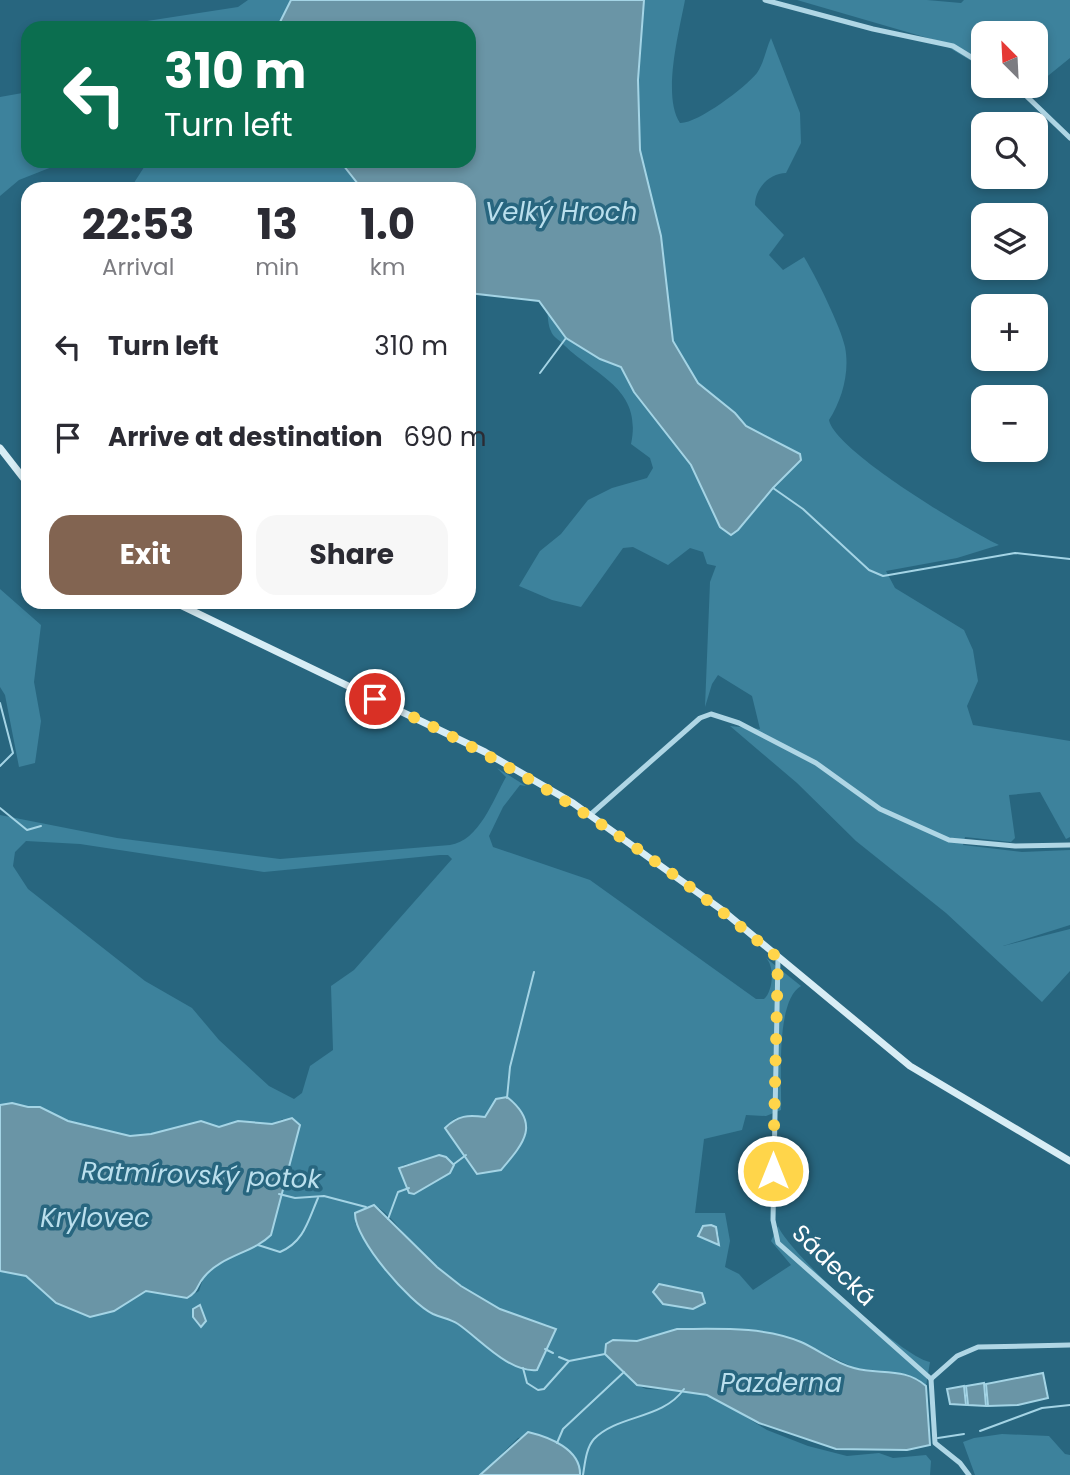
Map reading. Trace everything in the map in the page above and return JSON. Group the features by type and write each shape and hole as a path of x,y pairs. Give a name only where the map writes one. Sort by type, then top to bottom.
{"main road":[{"path":"0,448 21,475"},
{"path":"189,609 485,752 590,815 722,910 910,1066 1070,1161"}],"street":[{"path":"765,0 873,29 953,46 971,57"},
{"path":"1028,98 1070,138"},
{"path":"590,815 700,718 711,713 739,723 816,763 880,809 949,840 1015,846 1070,845"},
{"name":"Sádecká","path":"778,958 773,1220 778,1243 931,1378"},
{"path":"969,1475 960,1462 935,1443 931,1378 957,1356 978,1348 1070,1345"}],"shaded area":[{"path":"248,0 291,0 280,21 147,21 238,7"},
{"path":"644,0 685,0 672,81 672,97 680,123 698,118 751,79 761,65 771,38 800,113 801,143 786,173 774,176 761,187 755,205 784,235 769,255 783,270 804,257 843,338 846,376 838,404 829,420 837,434 877,469 932,507 999,545 957,558 886,571 895,588 964,630 973,650 978,681 967,706 973,725 1070,741 1070,837 1066,839 1040,792 1009,795 1015,838 1011,842 965,837 963,845 1022,852 1070,850 1070,925 1003,946 1070,929 1070,971 1042,1002 946,913 856,841 797,783 730,726 760,729 752,696 718,675 712,684 705,707 710,582 716,566 707,564 703,552 690,548 668,565 633,547 623,548 581,607 552,600 519,586 540,551 561,534 588,500 612,488 647,478 653,468 650,458 631,444 633,425 630,409 623,396 613,384 554,336 549,326 547,310 569,337 601,358 622,367 634,392 691,465 720,527 731,535 801,460 800,454 746,426 735,413 698,383 679,357 673,341 661,236 640,150 638,80"},
{"path":"797,0 927,0 961,3 964,0 1070,0 1070,58 1048,76 1048,21 971,21 971,61 938,41"},
{"path":"21,93 21,168 49,168 19,180 0,196 0,97"},
{"path":"144,168 346,168 356,182 134,182"},
{"path":"0,589 41,625 34,682 41,721 35,763 19,767 5,695 0,687"},
{"path":"497,768 526,786 520,785 503,807 489,836 493,847 590,880 756,999 764,999 771,985 771,967 766,958 801,986 793,994 784,1024 781,1110 766,1116 746,1115 742,1130 704,1139 695,1213 725,1213 730,1241 725,1267 739,1274 753,1290 791,1265 771,1241 778,1226 802,1258 848,1302 896,1342 930,1362 926,1386 918,1379 891,1372 855,1368 798,1341 735,1330 677,1329 630,1342 613,1340 605,1354 637,1385 646,1389 690,1391 717,1399 767,1430 808,1446 847,1456 879,1453 893,1458 926,1455 931,1461 930,1475 580,1475 576,1460 566,1448 537,1434 518,1438 480,1475 0,1475 0,1271 26,1276 56,1303 90,1317 114,1311 146,1291 188,1298 199,1291 204,1276 227,1259 265,1241 271,1235 281,1194 283,1119 272,1124 238,1121 219,1127 200,1121 151,1134 130,1136 68,1121 40,1107 12,1103 0,1105 0,815 117,838 280,859 460,842 477,828 506,777","holes":["26,841 80,844 264,872 440,855 448,855 452,859 354,970 331,986 333,1050 310,1066 302,1093 294,1099 269,1086 219,1040 192,1008 145,981 28,889 13,866 15,852","469,1115 485,1117 477,1174 446,1128 454,1119","424,1161 450,1173 414,1194 409,1193 403,1165","374,1205 385,1212 442,1270 474,1294 509,1313 548,1325 545,1350 537,1370 506,1359 459,1325 422,1307 390,1273 355,1223","711,1225 719,1235 719,1245 699,1230"]},
{"path":"1002,1434 1049,1436 1065,1454 1070,1455 1070,1475 975,1475 963,1442"}],"water":[{"name":"Velký Hroch","path":"291,0 644,0 638,80 640,150 661,236 673,341 698,383 735,413 746,426 800,454 801,460 738,530 731,535 720,527 691,465 634,392 621,367 600,359 566,338 539,301 476,294 476,182 356,182 346,168 476,168 476,21 280,21"},
{"path":"507,1097 524,1116 526,1125 522,1142 501,1170 477,1174 445,1128 464,1117 485,1117 496,1099"},
{"name":"Krylovec","path":"12,1103 40,1107 68,1121 130,1136 151,1134 201,1121 219,1127 238,1121 272,1124 292,1118 300,1125 271,1235 211,1270 187,1298 146,1291 114,1311 90,1317 56,1303 26,1276 0,1271 0,1105"},
{"path":"439,1155 446,1157 454,1165 450,1173 414,1194 409,1193 399,1168"},
{"path":"374,1205 437,1267 461,1286 500,1309 556,1329 537,1370 526,1370 505,1361 458,1324 423,1308 398,1284 373,1253 357,1224 355,1213"},
{"path":"703,1226 716,1227 719,1245 698,1236"},
{"path":"659,1284 702,1293 705,1303 693,1309 663,1304 653,1292"},
{"path":"200,1305 206,1321 201,1327 193,1317 193,1309"},
{"name":"Pazderna","path":"677,1329 772,1333 801,1342 854,1368 910,1376 926,1386 930,1445 907,1450 836,1449 759,1423 707,1395 637,1385 605,1354 606,1344 613,1340 637,1341"},
{"path":"1043,1373 1048,1398 1018,1405 988,1406 986,1384"},
{"path":"984,1383 986,1406 968,1405 966,1386"},
{"path":"964,1386 966,1405 950,1404 947,1389"},
{"path":"528,1432 554,1441 570,1451 579,1466 580,1475 480,1475"}],"waterway":[{"path":"540,373 566,338"},
{"path":"773,488 803,509 869,570 883,576 1015,553 1070,559"},
{"path":"0,703 13,753 0,766"},
{"path":"0,808 27,830 41,826"},
{"path":"507,1098 510,1067 534,972"},
{"path":"454,1164 466,1155"},
{"path":"388,1219 398,1192 409,1188"},
{"name":"Ratmírovský potok","path":"279,1194 295,1198 324,1196 366,1207"},
{"path":"258,1245 280,1252 295,1243 318,1198"},
{"name":"Ratmírovský potok","path":"545,1349 553,1353"},
{"name":"Ratmírovský potok","path":"559,1357 569,1361 605,1354"},
{"path":"523,1368 527,1383 538,1390 544,1389 569,1361"},
{"path":"557,1443 563,1429 624,1372"},
{"path":"583,1475 588,1451 594,1439 616,1425 664,1406 684,1389"},
{"name":"Ratmírovský potok","path":"980,1431 1042,1408 1070,1405"},
{"name":"Ratmírovský potok","path":"938,1438 964,1434"}],"route":[{"path":"375,699 485,752 573,803 722,910 778,958 773,1171"}]}
